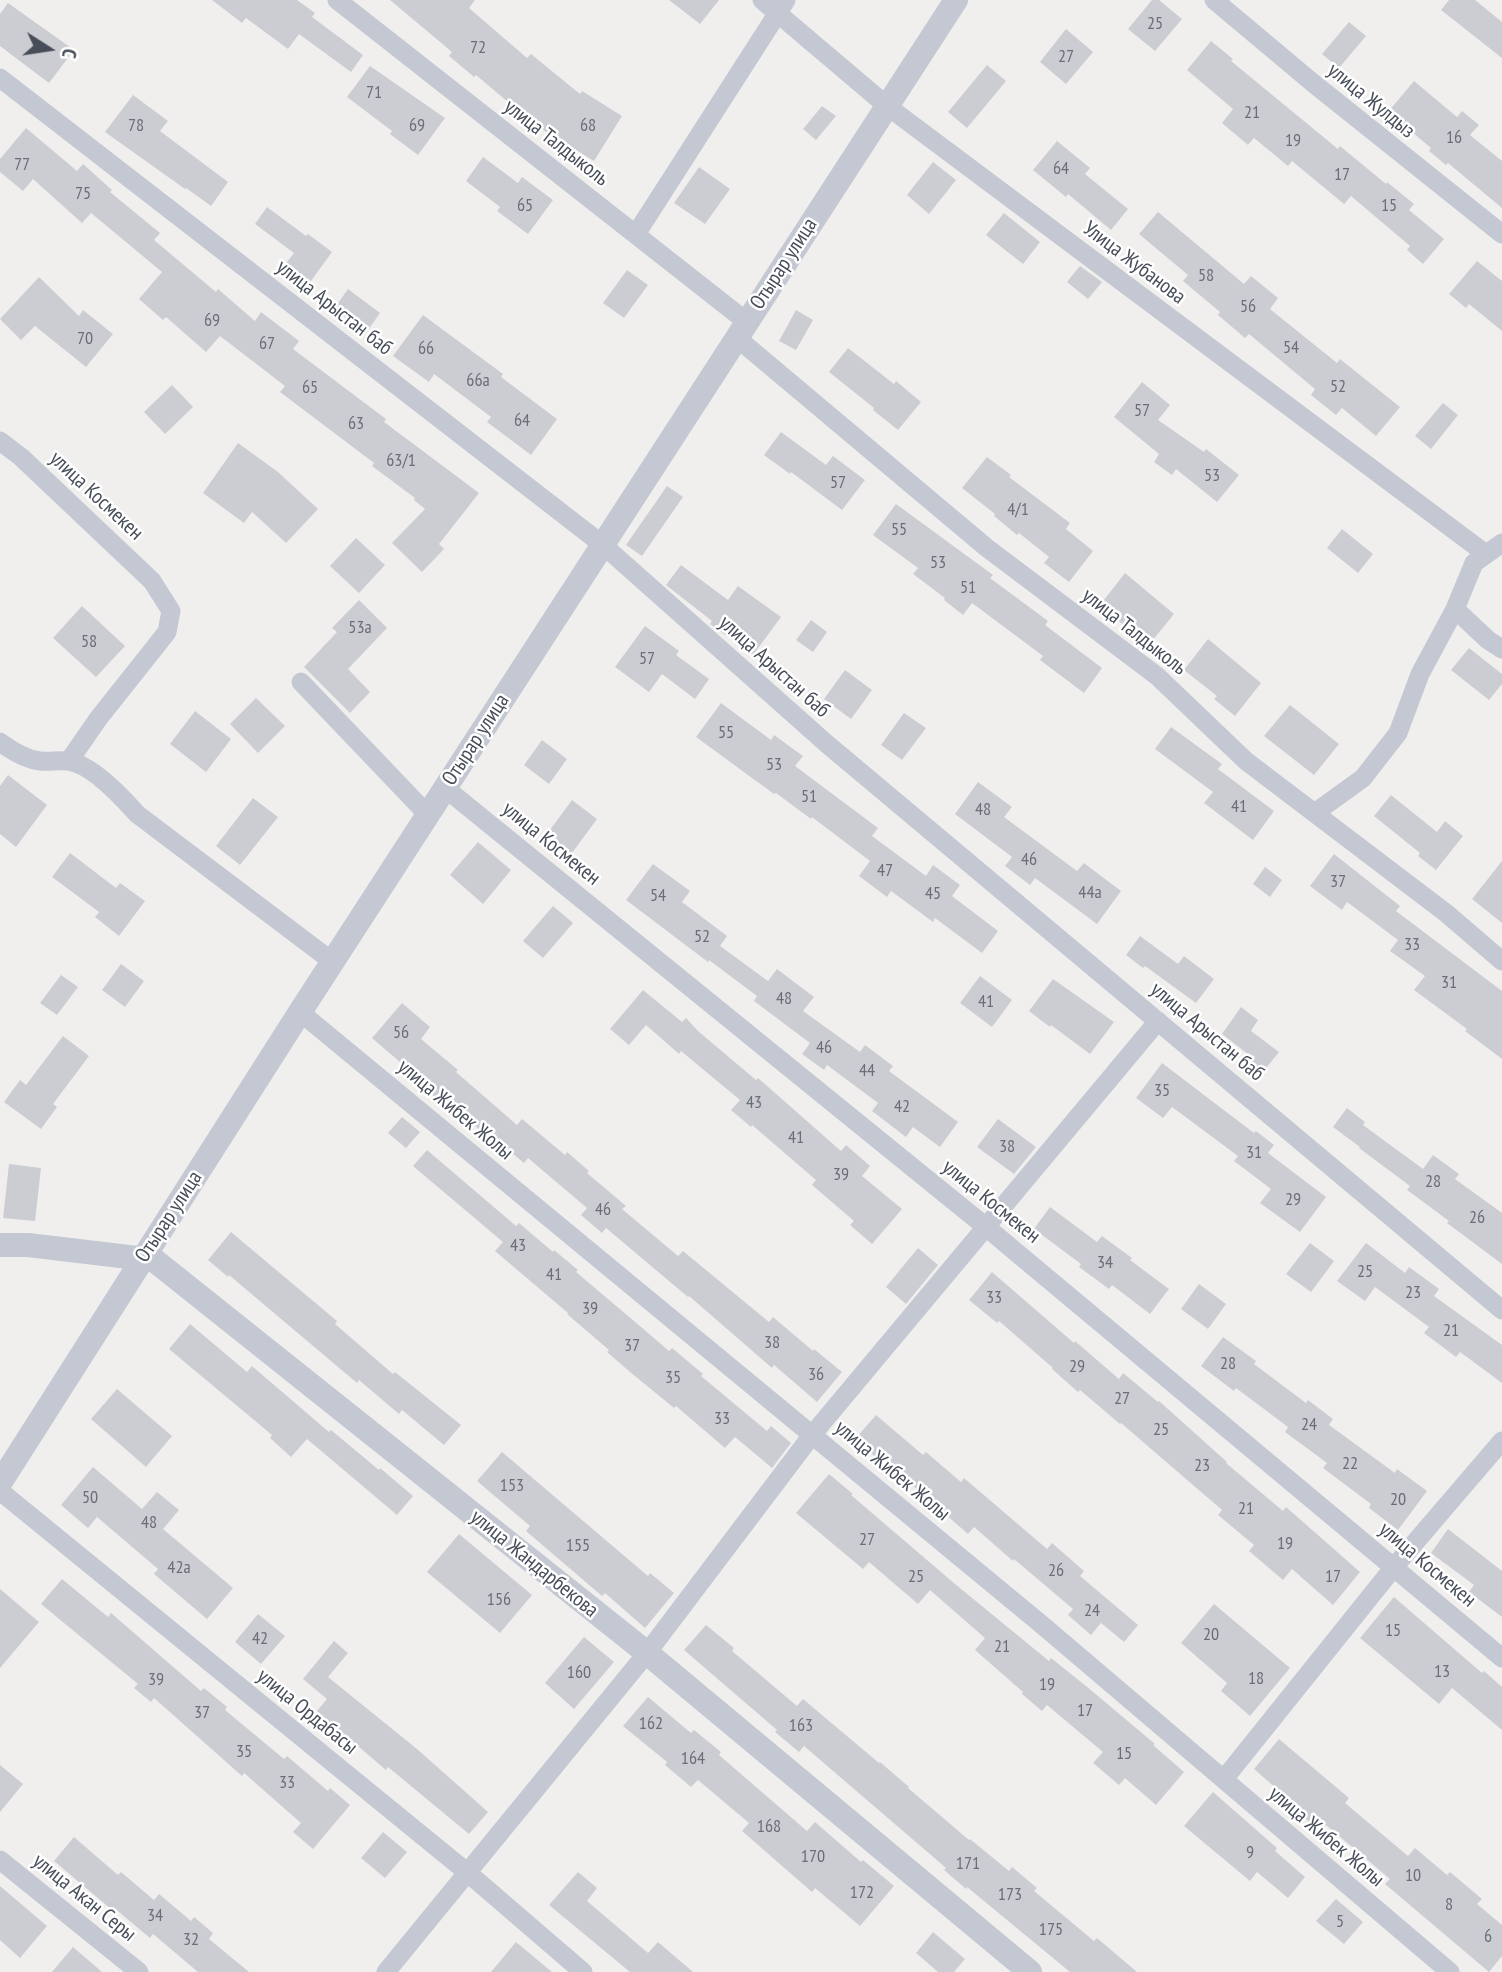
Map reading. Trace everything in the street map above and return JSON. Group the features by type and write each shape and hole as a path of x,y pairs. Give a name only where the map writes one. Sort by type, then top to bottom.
{"street":[{"name":"улица Талдыколь","path":"337,0 636,234 987,548 1157,676 1246,761 1446,913 1502,961"},
{"name":"Улица Жубанова","path":"762,0 781,6 887,106 1494,548"},
{"name":"Отырар улица","path":"0,1483 300,1012 956,0"},
{"name":"улица Жулдыз","path":"1214,0 1502,234"},
{"path":"636,234 781,6"},
{"name":"улица Арыстан баб","path":"0,78 603,545 827,744 1502,1310"},
{"name":"улица Космекен","path":"0,441 152,580 172,611 167,632 98,719 69,761"},
{"path":"1316,812 1363,778 1398,733 1420,674 1455,609 1474,563 1494,548"},
{"path":"1455,609 1488,640 1502,649"},
{"path":"301,682 428,815"},
{"path":"0,742 25,757 40,761 69,761 98,776 120,794 137,814 333,962"},
{"name":"улица Космекен","path":"445,788 986,1227 1502,1658"},
{"name":"улица Жибек Жолы","path":"300,1012 1041,1623 1450,1972"},
{"path":"386,1972 647,1653 812,1434 1158,1021"},
{"name":"улица Жандарбекова","path":"0,1245 28,1245 154,1259 647,1653 1030,1972"},
{"path":"1224,1779 1394,1567 1502,1441"},
{"name":"улица Ордабасы","path":"0,1491 468,1873 583,1972"},
{"name":"улица Акан Серы","path":"0,1860 139,1972"}],"building":[{"path":"212,0 297,0 315,13 312,17 363,55 351,72 299,34 288,49 246,18 242,23"},
{"path":"390,0 475,0 469,8 527,58 531,54 580,94 582,91 622,116 594,161 535,125 476,75 474,77 449,56 452,52"},
{"path":"669,0 719,0 700,24"},
{"path":"1152,0 1159,0 1182,19 1155,51 1128,29"},
{"path":"1449,0 1475,0 1502,22 1502,58 1441,10"},
{"path":"8,3 74,50 49,83 0,46 0,14"},
{"path":"1349,22 1366,36 1339,68 1322,54"},
{"path":"1066,29 1093,52 1066,84 1040,62"},
{"path":"1211,41 1233,59 1231,61 1338,149 1340,146 1414,204 1409,210 1444,239 1423,264 1407,250 1410,246 1351,196 1344,204 1292,161 1288,166 1254,138 1248,145 1222,123 1233,109 1187,70"},
{"path":"987,65 1006,81 967,128 948,112"},
{"path":"370,66 445,118 418,155 390,134 392,131 347,97"},
{"path":"1414,81 1457,117 1462,111 1479,125 1470,135 1502,161 1502,208 1448,163 1446,165 1429,151 1431,148 1388,112"},
{"path":"133,95 168,121 160,131 228,182 211,206 105,132"},
{"path":"822,106 836,116 816,140 803,129"},
{"path":"26,128 77,171 83,164 112,190 110,192 160,233 154,240 216,292 218,289 255,321 261,312 299,341 293,349 479,493 439,544 444,549 422,572 392,543 425,509 415,498 372,466 374,463 280,392 285,386 220,336 206,352 166,317 163,320 139,299 162,272 91,213 82,223 33,179 23,191 0,172 0,159"},
{"path":"1057,141 1090,168 1085,174 1128,209 1111,230 1068,194 1066,197 1033,170"},
{"path":"483,157 518,183 522,177 553,200 528,234 497,211 500,207 466,181"},
{"path":"933,162 956,180 929,214 907,195"},
{"path":"699,167 730,189 705,224 674,203"},
{"path":"267,207 332,252 308,285 283,267 294,253 255,224"},
{"path":"1158,212 1244,284 1251,276 1278,298 1270,309 1337,363 1340,359 1400,407 1376,436 1342,408 1336,415 1311,395 1315,389 1249,334 1245,338 1218,315 1220,312 1183,281 1188,275 1139,234"},
{"path":"1004,213 1040,242 1023,264 986,235"},
{"path":"1477,261 1502,281 1502,331 1469,304 1466,308 1449,294"},
{"path":"1080,266 1102,282 1088,299 1067,282"},
{"path":"627,270 648,285 624,318 603,303"},
{"path":"39,277 79,316 83,310 113,334 86,367 35,326 21,340 0,319"},
{"path":"348,289 380,313 366,333 334,309"},
{"path":"796,310 813,320 796,350 779,341"},
{"path":"423,315 503,374 501,377 557,419 531,455 487,422 491,417 434,374 429,382 393,356"},
{"path":"848,348 921,402 898,430 829,372"},
{"path":"1142,382 1170,405 1158,420 1204,452 1206,449 1239,475 1217,502 1176,469 1172,475 1154,462 1159,454 1114,417"},
{"path":"172,385 193,407 165,434 144,412"},
{"path":"1443,403 1458,415 1431,449 1415,436"},
{"path":"781,432 826,465 833,456 865,480 842,510 764,455"},
{"path":"238,443 278,472 318,509 286,543 252,512 244,523 203,493"},
{"path":"987,457 1070,523 1066,529 1093,551 1069,582 1044,563 1049,557 1019,533 1017,535 962,488"},
{"path":"667,486 683,497 642,556 626,545"},
{"path":"896,504 993,575 990,578 1048,621 1045,625 1102,668 1084,693 1040,660 1043,656 972,603 963,615 913,574 918,568 873,535"},
{"path":"1342,529 1373,554 1358,573 1327,548"},
{"path":"356,538 385,565 359,593 330,566"},
{"path":"681,565 728,600 738,586 781,617 753,655 710,624 712,621 666,585"},
{"path":"1125,573 1174,614 1148,646 1100,605"},
{"path":"359,600 387,628 348,669 370,692 350,713 304,667 337,632 332,628"},
{"path":"82,606 125,646 96,677 53,638"},
{"path":"811,620 827,632 813,652 796,640"},
{"path":"645,626 679,651 676,655 709,679 695,699 662,674 649,692 615,667"},
{"path":"1208,639 1261,683 1235,716 1214,699 1217,696 1184,670"},
{"path":"1469,648 1502,674 1502,684 1489,700 1451,670"},
{"path":"845,670 872,690 851,719 824,699"},
{"path":"256,698 285,726 258,753 230,724"},
{"path":"721,703 771,740 774,735 803,756 795,766 878,828 872,836 926,876 933,865 960,885 952,896 998,931 982,953 935,918 933,922 891,891 887,897 859,876 870,861 812,817 811,819 774,794 696,737"},
{"path":"1290,705 1339,744 1314,775 1264,736"},
{"path":"195,711 231,739 206,772 170,744"},
{"path":"904,713 926,728 902,760 881,745"},
{"path":"1171,727 1222,764 1218,769 1274,811 1253,840 1204,803 1213,792 1155,749"},
{"path":"542,740 567,759 549,784 524,765"},
{"path":"8,775 47,805 16,847 0,834 0,786"},
{"path":"978,782 1012,807 1004,817 1077,871 1084,863 1121,891 1097,924 1035,878 1030,885 1005,866 1012,857 955,814"},
{"path":"1391,795 1437,832 1445,821 1463,836 1436,870 1418,856 1420,853 1374,816"},
{"path":"253,798 278,817 240,865 216,846"},
{"path":"572,800 597,819 569,857 544,838"},
{"path":"478,842 511,870 483,904 450,875"},
{"path":"70,853 116,888 120,883 145,901 119,936 95,917 99,912 52,877"},
{"path":"1334,854 1400,906 1396,911 1502,991 1502,1059 1414,990 1425,976 1390,951 1398,940 1347,902 1342,910 1310,886"},
{"path":"1502,861 1502,923 1472,899"},
{"path":"653,864 690,891 682,902 727,936 720,946 768,981 777,969 814,997 803,1011 860,1052 865,1045 893,1066 889,1071 958,1122 940,1147 913,1127 906,1137 872,1111 878,1103 827,1065 824,1070 802,1054 810,1043 754,1001 757,996 626,900"},
{"path":"1265,867 1282,880 1270,897 1253,884"},
{"path":"553,906 573,923 543,958 523,941"},
{"path":"1140,936 1178,964 1184,956 1214,979 1196,1003 1126,955"},
{"path":"121,964 144,981 125,1007 102,990"},
{"path":"61,975 78,987 57,1015 40,1003"},
{"path":"980,976 1012,1000 992,1027 960,1003"},
{"path":"1053,979 1114,1022 1090,1054 1029,1011"},
{"path":"643,990 682,1022 686,1018 841,1151 846,1145 870,1166 862,1176 902,1209 872,1244 850,1225 854,1221 812,1185 816,1180 731,1110 740,1100 681,1051 679,1054 646,1025 629,1045 610,1029"},
{"path":"402,1003 430,1027 421,1039 517,1125 522,1119 565,1155 567,1152 626,1206 622,1209 678,1256 683,1251 769,1322 773,1317 842,1372 817,1402 774,1365 772,1368 606,1228 602,1233 581,1215 587,1208 528,1158 524,1163 438,1094 435,1097 412,1078 415,1075 372,1038"},
{"path":"1241,1007 1258,1020 1251,1031 1279,1052 1263,1072 1245,1059 1248,1054 1222,1034"},
{"path":"63,1036 89,1056 53,1104 57,1107 41,1129 4,1102 20,1080 26,1085"},
{"path":"1162,1063 1254,1133 1256,1131 1274,1145 1268,1153 1326,1197 1300,1232 1260,1203 1271,1189 1234,1161 1238,1156 1172,1107 1163,1118 1136,1098"},
{"path":"1347,1108 1365,1122 1363,1125 1423,1169 1433,1155 1459,1174 1455,1179 1502,1213 1502,1264 1447,1223 1449,1221 1407,1190 1410,1186 1333,1127"},
{"path":"402,1117 420,1132 406,1148 388,1133"},
{"path":"998,1119 1036,1147 1014,1174 977,1147"},
{"path":"427,1150 516,1226 519,1223 553,1252 554,1250 578,1270 576,1272 669,1351 672,1348 767,1431 771,1426 791,1443 772,1468 735,1437 725,1448 676,1406 674,1408 630,1372 568,1313 495,1251 503,1242 413,1166"},
{"path":"9,1164 41,1168 35,1221 3,1218"},
{"path":"1050,1207 1097,1242 1102,1236 1169,1289 1150,1314 1112,1285 1109,1289 1034,1229"},
{"path":"231,1232 337,1321 335,1324 393,1374 395,1372 461,1425 444,1445 402,1410 399,1414 359,1380 357,1383 208,1260"},
{"path":"1310,1243 1334,1261 1311,1292 1286,1274"},
{"path":"1366,1243 1405,1273 1409,1267 1439,1289 1434,1296 1502,1345 1502,1383 1460,1352 1456,1357 1424,1333 1429,1327 1375,1287 1365,1301 1337,1281"},
{"path":"918,1248 938,1265 906,1304 886,1287"},
{"path":"992,1272 1119,1379 1123,1373 1159,1401 1226,1463 1283,1511 1286,1507 1360,1572 1333,1605 1292,1569 1283,1580 1249,1551 1254,1545 1218,1515 1222,1510 1121,1423 1080,1390 1078,1392 999,1321 997,1323 969,1300"},
{"path":"1199,1284 1226,1304 1208,1329 1181,1309"},
{"path":"190,1324 247,1372 252,1366 329,1432 331,1430 413,1496 397,1515 307,1439 291,1457 270,1438 272,1435 169,1349"},
{"path":"1223,1337 1306,1403 1308,1400 1333,1419 1329,1425 1395,1473 1397,1469 1427,1491 1398,1530 1369,1508 1371,1504 1323,1468 1327,1463 1285,1432 1288,1427 1201,1366"},
{"path":"117,1389 172,1436 146,1467 91,1419"},
{"path":"876,1415 923,1455 926,1452 961,1482 964,1478 1047,1549 1052,1543 1084,1571 1080,1576 1138,1625 1124,1642 1101,1623 1091,1635 1068,1615 1073,1609 1014,1559 1013,1561 974,1527 968,1534 855,1439"},
{"path":"502,1452 648,1576 650,1573 674,1593 645,1628 605,1593 602,1596 526,1531 530,1526 477,1481"},
{"path":"93,1467 142,1509 157,1492 179,1510 163,1529 233,1588 207,1619 154,1574 158,1569 97,1517 88,1528 61,1505"},
{"path":"829,1474 955,1584 1049,1661 1051,1658 1086,1686 1184,1772 1156,1805 1125,1778 1119,1785 1093,1763 1103,1752 1047,1705 1042,1711 975,1650 985,1638 930,1590 918,1604 869,1562 863,1569 796,1513"},
{"path":"1448,1529 1502,1571 1502,1617 1469,1592 1474,1585 1431,1553"},
{"path":"459,1534 532,1595 500,1633 427,1572"},
{"path":"62,1579 108,1617 111,1613 201,1691 204,1688 227,1707 225,1710 284,1759 287,1756 328,1791 330,1788 350,1805 313,1849 293,1832 301,1823 244,1773 242,1776 154,1698 151,1702 134,1688 138,1684 41,1604"},
{"path":"0,1589 39,1622 0,1668"},
{"path":"1394,1597 1502,1687 1502,1730 1452,1688 1439,1704 1360,1638"},
{"path":"1214,1604 1290,1668 1250,1716 1221,1691 1227,1683 1181,1643"},
{"path":"258,1614 285,1636 261,1664 235,1642"},
{"path":"706,1625 734,1648 732,1651 797,1706 803,1699 969,1840 1009,1871 1012,1867 1037,1888 1034,1891 1094,1941 1097,1938 1137,1972 1070,1972 967,1887 966,1889 944,1870 946,1868 804,1746 799,1752 684,1650"},
{"path":"584,1637 614,1662 574,1709 545,1683"},
{"path":"334,1641 348,1653 328,1677 417,1749 488,1812 469,1834 388,1767 386,1770 317,1711 327,1699 303,1679"},
{"path":"648,1697 691,1733 694,1730 721,1752 719,1755 807,1831 815,1822 861,1862 863,1860 894,1886 860,1926 815,1888 812,1892 742,1831 749,1823 698,1780 691,1787 665,1765 667,1762 623,1726"},
{"path":"1279,1739 1349,1798 1345,1803 1408,1856 1415,1848 1447,1875 1450,1872 1482,1899 1477,1904 1502,1925 1502,1956 1489,1972 1385,1884 1390,1879 1326,1825 1321,1831 1297,1812 1300,1809 1254,1769"},
{"path":"0,1765 23,1784 0,1812"},
{"path":"1213,1792 1277,1848 1275,1851 1305,1877 1288,1898 1257,1872 1250,1881 1184,1826"},
{"path":"383,1832 407,1852 385,1878 361,1858"},
{"path":"74,1837 118,1875 121,1872 154,1900 159,1894 191,1921 194,1917 213,1933 209,1939 249,1972 198,1972 153,1934 150,1938 113,1907 111,1909 54,1861"},
{"path":"578,1872 597,1888 587,1901 648,1953 658,1942 693,1972 630,1972 549,1905"},
{"path":"0,1886 47,1926 20,1958 0,1940"},
{"path":"1336,1899 1363,1922 1344,1944 1316,1921"},
{"path":"933,1932 965,1959 954,1972 938,1972 916,1953"},
{"path":"516,1942 552,1972 491,1972"},
{"path":"73,1947 102,1972 52,1972"}]}
